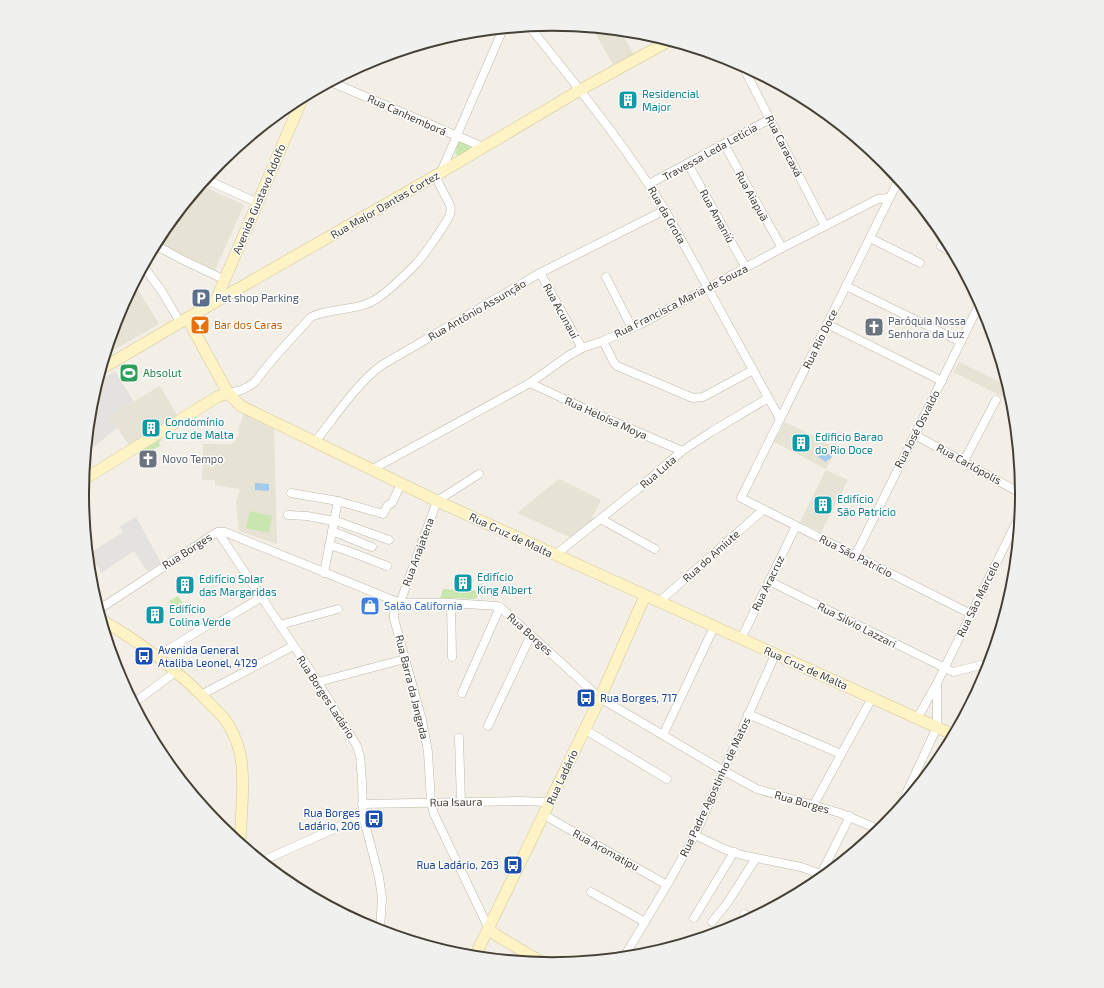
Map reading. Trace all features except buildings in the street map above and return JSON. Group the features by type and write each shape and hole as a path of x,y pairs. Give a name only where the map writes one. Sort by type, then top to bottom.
{"street":[{"name":"Rua da Grota","path":"533,32 580,90 649,184 665,210 780,419"},
{"path":"90,476 210,401 228,393 242,390 254,383 273,359 311,317 318,314 362,306 372,302 416,264 450,215 450,205 438,174 457,136 501,34"},
{"name":"Rua Major Dantas Cortez","path":"108,365 483,148 580,90 662,45"},
{"name":"Rua Caracaxá","path":"747,74 825,226"},
{"name":"Rua Canhemborá","path":"337,84 483,148"},
{"name":"Avenida Gustavo Adolfo","path":"215,302 299,107"},
{"name":"Travessa Leda Letícia","path":"649,184 770,119"},
{"name":"Rua Aiapuã","path":"724,144 782,248"},
{"name":"Rua Amaniú","path":"688,164 746,268"},
{"path":"211,182 258,203"},
{"name":"Rua Rio Doce","path":"741,498 896,185"},
{"name":"Rua Francisca Maria de Souza","path":"371,470 530,383 582,348 603,342 632,328 709,289 782,248 878,199 889,198"},
{"name":"Rua Antônio Assunção","path":"315,442 364,381 382,364 540,273 665,210"},
{"path":"870,238 920,263"},
{"path":"160,248 225,280"},
{"path":"147,271 184,320"},
{"name":"Rua Acunauí","path":"540,273 582,348"},
{"path":"606,277 632,328"},
{"path":"846,286 961,342"},
{"name":"Rua José Osvaldo","path":"854,556 977,310"},
{"name":"Rua Cruz de Malta","path":"184,320 228,393 241,406 437,501 949,733"},
{"path":"827,324 942,381"},
{"path":"603,342 617,366 693,398 703,398 753,370"},
{"name":"Rua Heloísa Moya","path":"530,383 594,413 682,451"},
{"name":"Rua Luta","path":"555,555 601,519 682,451 768,398"},
{"path":"964,461 996,400"},
{"name":"Rua Carlópolis","path":"915,435 1015,490"},
{"path":"437,501 479,474"},
{"path":"291,493 338,500 383,514 388,505 392,503 401,484"},
{"name":"Rua São Patrício","path":"741,498 971,614"},
{"path":"324,573 338,500"},
{"name":"Rua Anajatena","path":"397,602 437,501"},
{"name":"Rua do Amiute","path":"660,602 763,510"},
{"path":"288,515 307,516 334,521 389,540"},
{"path":"601,519 655,548"},
{"name":"Rua Aracruz","path":"741,639 796,526"},
{"name":"Rua São Marcelo","path":"917,719 937,683 1014,528"},
{"path":"332,531 372,547"},
{"name":"Rua Borges","path":"103,605 218,532 225,532 397,602 451,603 500,607 600,698 757,789 814,804 850,816 873,827"},
{"name":"Rua Borges Ladário","path":"218,532 318,682 357,746 360,756 363,816 379,876 382,898 380,924"},
{"path":"329,546 348,551 387,566"},
{"name":"Rua Silvio Lazzari","path":"769,581 944,668 956,672 982,666"},
{"name":"Rua Ladário","path":"478,951 551,802 584,729 600,698 645,596"},
{"path":"156,657 211,622 220,622 262,597"},
{"name":"Rua Barra da Jangada","path":"397,602 394,619 422,720 428,752 431,803 434,814 489,929"},
{"path":"451,603 452,657"},
{"path":"462,693 500,607"},
{"path":"280,625 338,609"},
{"path":"108,625 156,657 175,672 201,694 225,720 234,736 239,750 243,770 240,836"},
{"path":"663,735 714,627"},
{"path":"488,726 531,635"},
{"path":"201,694 293,646"},
{"name":"Rua Padre Agostinho de Matos","path":"628,950 668,885 695,835 775,655"},
{"path":"318,682 405,659"},
{"path":"138,700 175,672"},
{"name":"Rua São Marcelo","path":"937,683 937,727"},
{"path":"814,804 872,698"},
{"path":"748,714 841,754"},
{"path":"908,789 937,727"},
{"path":"584,729 667,779"},
{"path":"459,738 461,802"},
{"name":"Rua Isaura","path":"362,804 551,802"},
{"name":"Rua Aromatipu","path":"544,815 668,885"},
{"path":"267,859 363,816"},
{"path":"824,868 850,816"},
{"path":"695,835 734,852 817,873"},
{"path":"694,918 734,852"},
{"path":"712,922 728,902 756,858"},
{"path":"591,892 645,922"},
{"path":"489,929 496,935 532,956"}],"shaded area":[{"path":"595,33 623,37 634,55 614,66"},
{"path":"205,187 244,205 215,270 187,257 185,258 162,245 185,212"},
{"path":"137,288 159,324 112,351 124,317"},
{"path":"959,362 1001,383 1005,398 953,372"},
{"path":"115,371 134,402 109,416 117,428 92,449 98,404 104,377"},
{"path":"160,386 177,415 129,445 109,416"},
{"path":"244,414 274,429 277,544 239,531 236,503 240,489 215,485 215,480 202,480 203,444 232,444 239,434 238,429"},
{"path":"785,422 837,448 826,469 774,442"},
{"path":"826,470 848,480 821,532 800,522"},
{"path":"559,479 601,500 592,517 595,519 572,538 517,513"},
{"path":"136,517 161,563 147,571 134,551 101,573 97,565 95,566 93,551 123,532 120,526"}],"green space":[{"path":"460,142 469,145 470,147 469,150 460,156 455,154 458,143"},
{"path":"161,439 162,440 159,442 160,446 144,455 142,453 139,455 138,453"},
{"path":"250,511 272,516 269,533 246,528"},
{"path":"443,589 479,591 476,599 440,598"},
{"path":"178,596 187,609 178,615 169,601"}],"water":[{"path":"821,450 832,456 830,460 828,459 826,462 818,457"},
{"path":"255,483 269,484 269,491 255,490"}],"place":[{"name":"Residencial Major","path":"628,100"},
{"name":"Pet shop Parking","path":"201,298"},
{"name":"Bar dos Caras","path":"200,325"},
{"name":"Paróquia Nossa Senhora da Luz","path":"874,327"},
{"name":"Absolut","path":"129,373"},
{"name":"Condomínio Cruz de Malta","path":"151,428"},
{"name":"Edificio Barao do Rio Doce","path":"801,443"},
{"name":"Novo Tempo","path":"148,459"},
{"name":"Edifício São Patricio","path":"823,505"},
{"name":"Edifício King Albert","path":"463,583"},
{"name":"Edifício Solar das Margaridas","path":"185,585"},
{"name":"Salão California","path":"370,606"},
{"name":"Edifício Colina Verde","path":"155,615"},
{"name":"Avenida General Ataliba Leonel, 4129","path":"144,656"},
{"name":"Rua Borges, 717","path":"586,698"},
{"name":"Rua Borges Ladário, 206","path":"374,819"},
{"name":"Rua Ladário, 263","path":"513,865"}]}
